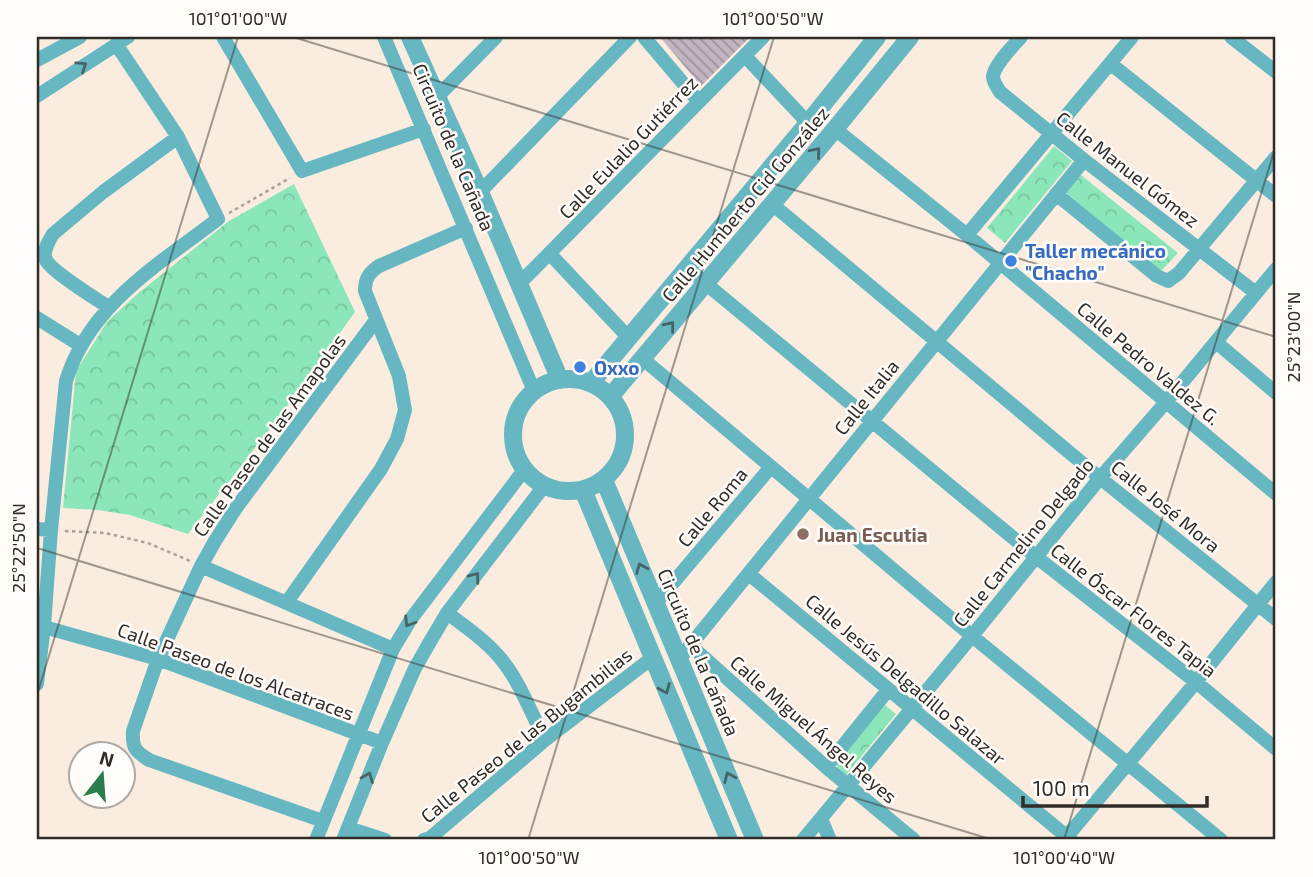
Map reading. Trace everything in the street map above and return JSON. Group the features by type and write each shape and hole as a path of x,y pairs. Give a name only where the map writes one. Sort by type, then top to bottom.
{"street":[{"path":"37,60 80,37"},
{"path":"223,37 302,171 424,129"},
{"name":"Circuito de la Cañada","path":"384,37 534,391"},
{"name":"Circuito de la Cañada","path":"410,37 560,380"},
{"path":"437,97 496,37"},
{"path":"480,192 630,37"},
{"path":"644,37 699,102"},
{"name":"Calle Eulalio Gutiérrez","path":"519,284 763,37"},
{"name":"Calle Humberto Cid González","path":"610,397 909,37"},
{"name":"Calle Manuel Gómez","path":"1021,37 993,74 994,84 1000,92 1199,250 1266,289"},
{"path":"967,235 1132,37"},
{"path":"1231,37 1276,72"},
{"path":"37,96 122,40 178,137 218,219 125,289 80,345 70,365 44,529 37,684"},
{"path":"872,43 885,67"},
{"name":"Calle Humberto Cid González","path":"591,383 872,43"},
{"path":"745,56 808,123"},
{"path":"1111,64 1276,196"},
{"name":"Calle Pedro Valdez G.","path":"835,129 967,235 1276,494"},
{"path":"108,307 55,270 46,260 48,242 53,233 103,192 178,137"},
{"path":"1056,194 1157,276 1168,281 1174,278 1199,250 1276,157"},
{"name":"Calle Italia","path":"685,652 1084,160"},
{"name":"Calle José Mora","path":"772,204 1100,478 1276,619"},
{"path":"287,602 381,469 397,439 405,410 399,376 365,291 365,281 379,266 466,228"},
{"path":"550,254 629,338"},
{"name":"Calle Óscar Flores Tapia","path":"687,268 1035,556 1196,682 1276,749"},
{"name":"Calle Carmelino Delgado","path":"803,840 1100,478 1216,342 1266,289 1276,270"},
{"path":"37,318 80,345"},
{"name":"Calle Paseo de las Amapolas","path":"323,821 149,760 136,752 132,743 133,731 158,659 215,541 236,508 376,320"},
{"path":"1216,342 1276,393"},
{"path":"643,359 972,636 1222,840"},
{"path":"576,379 601,389 621,412 625,431 624,449 617,466 594,486 571,492 557,491 533,479 515,454 512,437 514,419 522,403 534,391 560,380 576,379"},
{"name":"Calle Roma","path":"656,603 770,467"},
{"path":"316,840 393,649 411,619 524,470"},
{"name":"Circuito de la Cañada","path":"604,480 656,603 685,652 755,840"},
{"path":"385,840 345,834 415,668 447,613 544,486"},
{"path":"583,490 729,840"},
{"path":"201,566 393,649"},
{"name":"Calle Jesús Delgadillo Salazar","path":"749,573 1067,839"},
{"path":"1067,839 1276,582"},
{"path":"447,613 479,637 501,659 517,684 545,740"},
{"name":"Calle Paseo de los Alcatraces","path":"40,626 158,659 382,743"},
{"name":"Calle Miguel Ángel Reyes","path":"685,652 915,840"},
{"name":"Calle Paseo de las Bugambilias","path":"424,840 430,838 545,740 652,658"},
{"path":"826,767 888,690"},
{"path":"821,819 830,840"}],"path":[{"path":"218,219 302,171"},
{"path":"44,529 105,533 148,543 201,566"}],"green space":[{"path":"1054,146 1072,161 1005,243 987,228"},
{"path":"1081,175 1178,253 1161,271 1065,192"},
{"path":"294,184 355,312 280,416 188,534 130,515 63,508 76,371 107,322 136,295 229,221"},
{"path":"885,705 896,714 846,775 836,765"}],"building":[{"path":"660,37 750,37 701,86"}],"place":[{"name":"Taller mecánico \"Chacho\"","path":"1011,261"},
{"name":"Oxxo","path":"580,367"},
{"name":"Juan Escutia","path":"803,534"}]}
